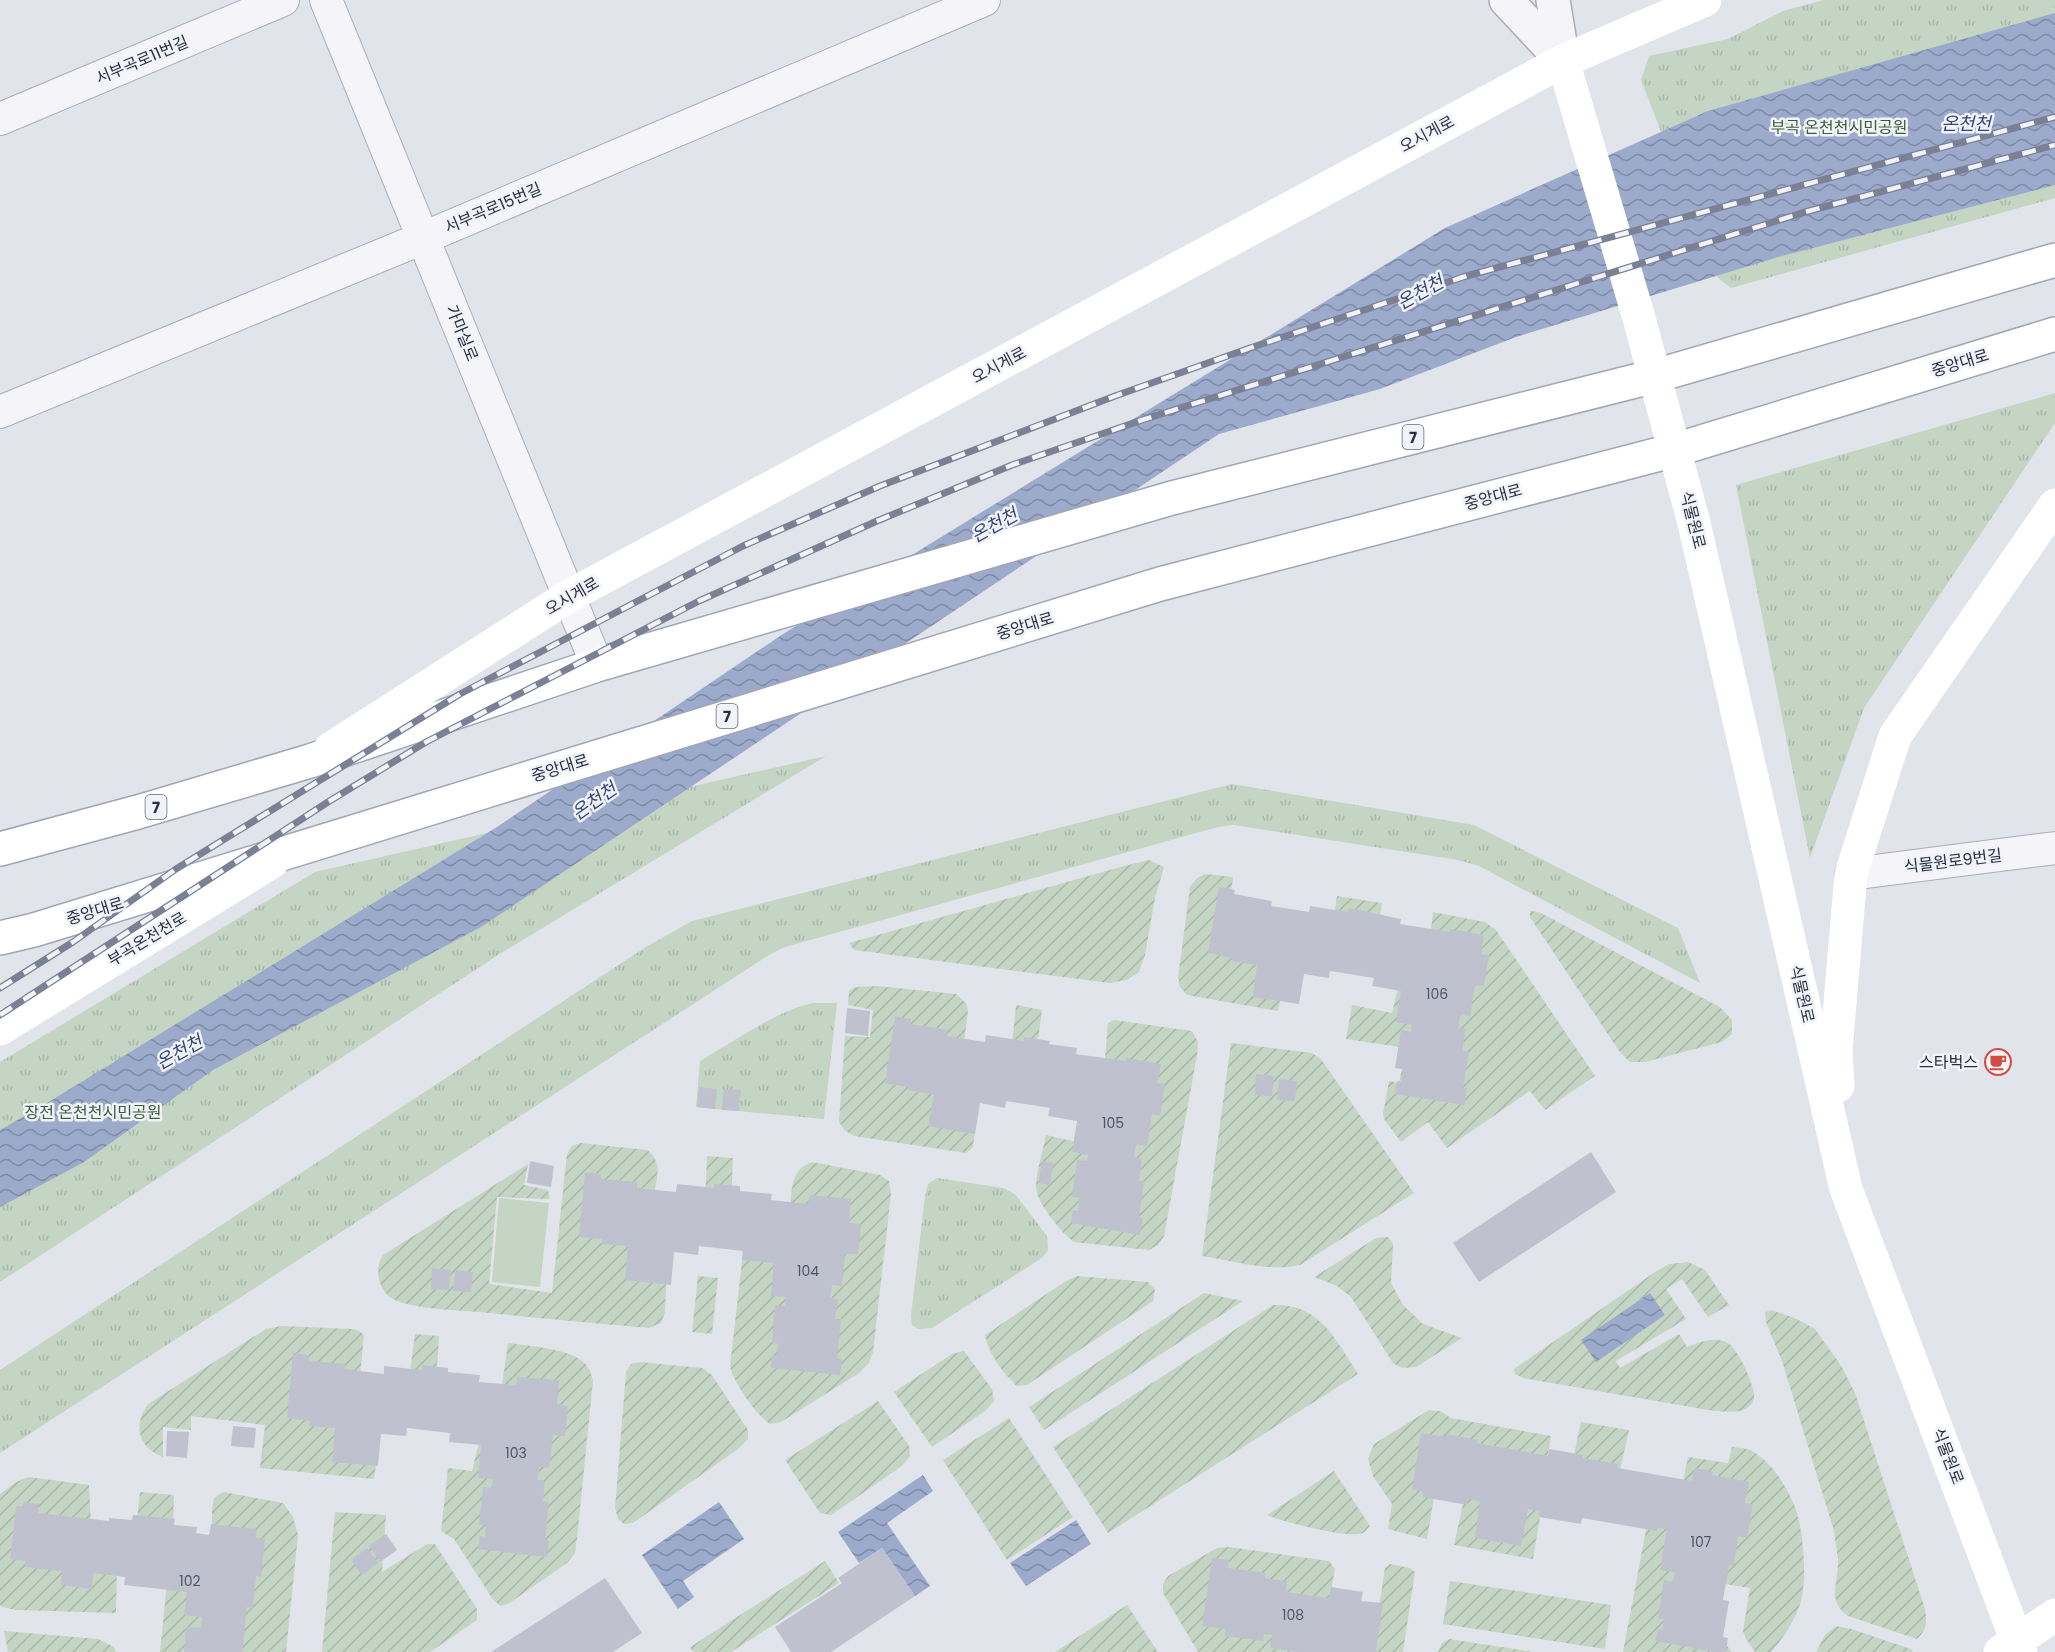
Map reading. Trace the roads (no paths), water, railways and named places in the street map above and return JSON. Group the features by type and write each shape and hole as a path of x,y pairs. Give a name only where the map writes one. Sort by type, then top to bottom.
{"main road":[{"name":"오시게로","path":"310,761 569,596 1563,61 1705,0"},
{"name":"식물원로","path":"1563,61 1639,318 1699,545 1846,1190 1946,1450 2013,1648"},
{"name":"7","path":"0,849 138,812 310,761 597,665 1172,498 1655,376 2055,260"},
{"name":"중앙대로","path":"0,938 34,930 1160,584 1675,450 2055,334"},
{"path":"1846,1190 1836,1050 1851,874 1894,736 2055,505"},
{"name":"부곡온천천로","path":"0,1029 293,849"},
{"path":"2013,1648 2055,1615"}],"street":[{"name":"서부곡로11번길","path":"0,119 283,0"},
{"name":"가마실로","path":"326,0 597,665"},
{"name":"서부곡로15번길","path":"0,412 423,238 984,0"},
{"path":"1506,0 1563,61"},
{"path":"1553,0 1563,61"},
{"name":"식물원로9번길","path":"1851,874 2055,848"}],"water":[{"name":"온천천","path":"2055,13 2055,185 1782,256 1516,337 1380,389 1219,434 481,927 213,1070 84,1162 0,1207 0,1130 497,827 783,634 1445,228 1708,111"},
{"path":"1650,1293 1665,1315 1596,1362 1581,1340"},
{"path":"923,1475 933,1491 887,1523 930,1586 915,1596 882,1548 859,1563 838,1532"},
{"path":"719,1502 744,1539 683,1581 694,1597 678,1609 642,1555"},
{"path":"1076,1520 1091,1544 1026,1586 1010,1563"}],"railway":[{"path":"0,988 73,942 176,869 460,694 743,546 880,486 1115,396 1463,277 2055,117"},
{"path":"0,1015 328,802 426,742 699,601 877,521 1012,465 1142,420 1805,212 2055,145"}],"place":[{"name":"스타벅스","path":"1998,1062"}],"park label":[{"name":"부곡 온천천시민공원","path":"1839,127"},
{"name":"장전 온천천시민공원","path":"93,1112"}]}
